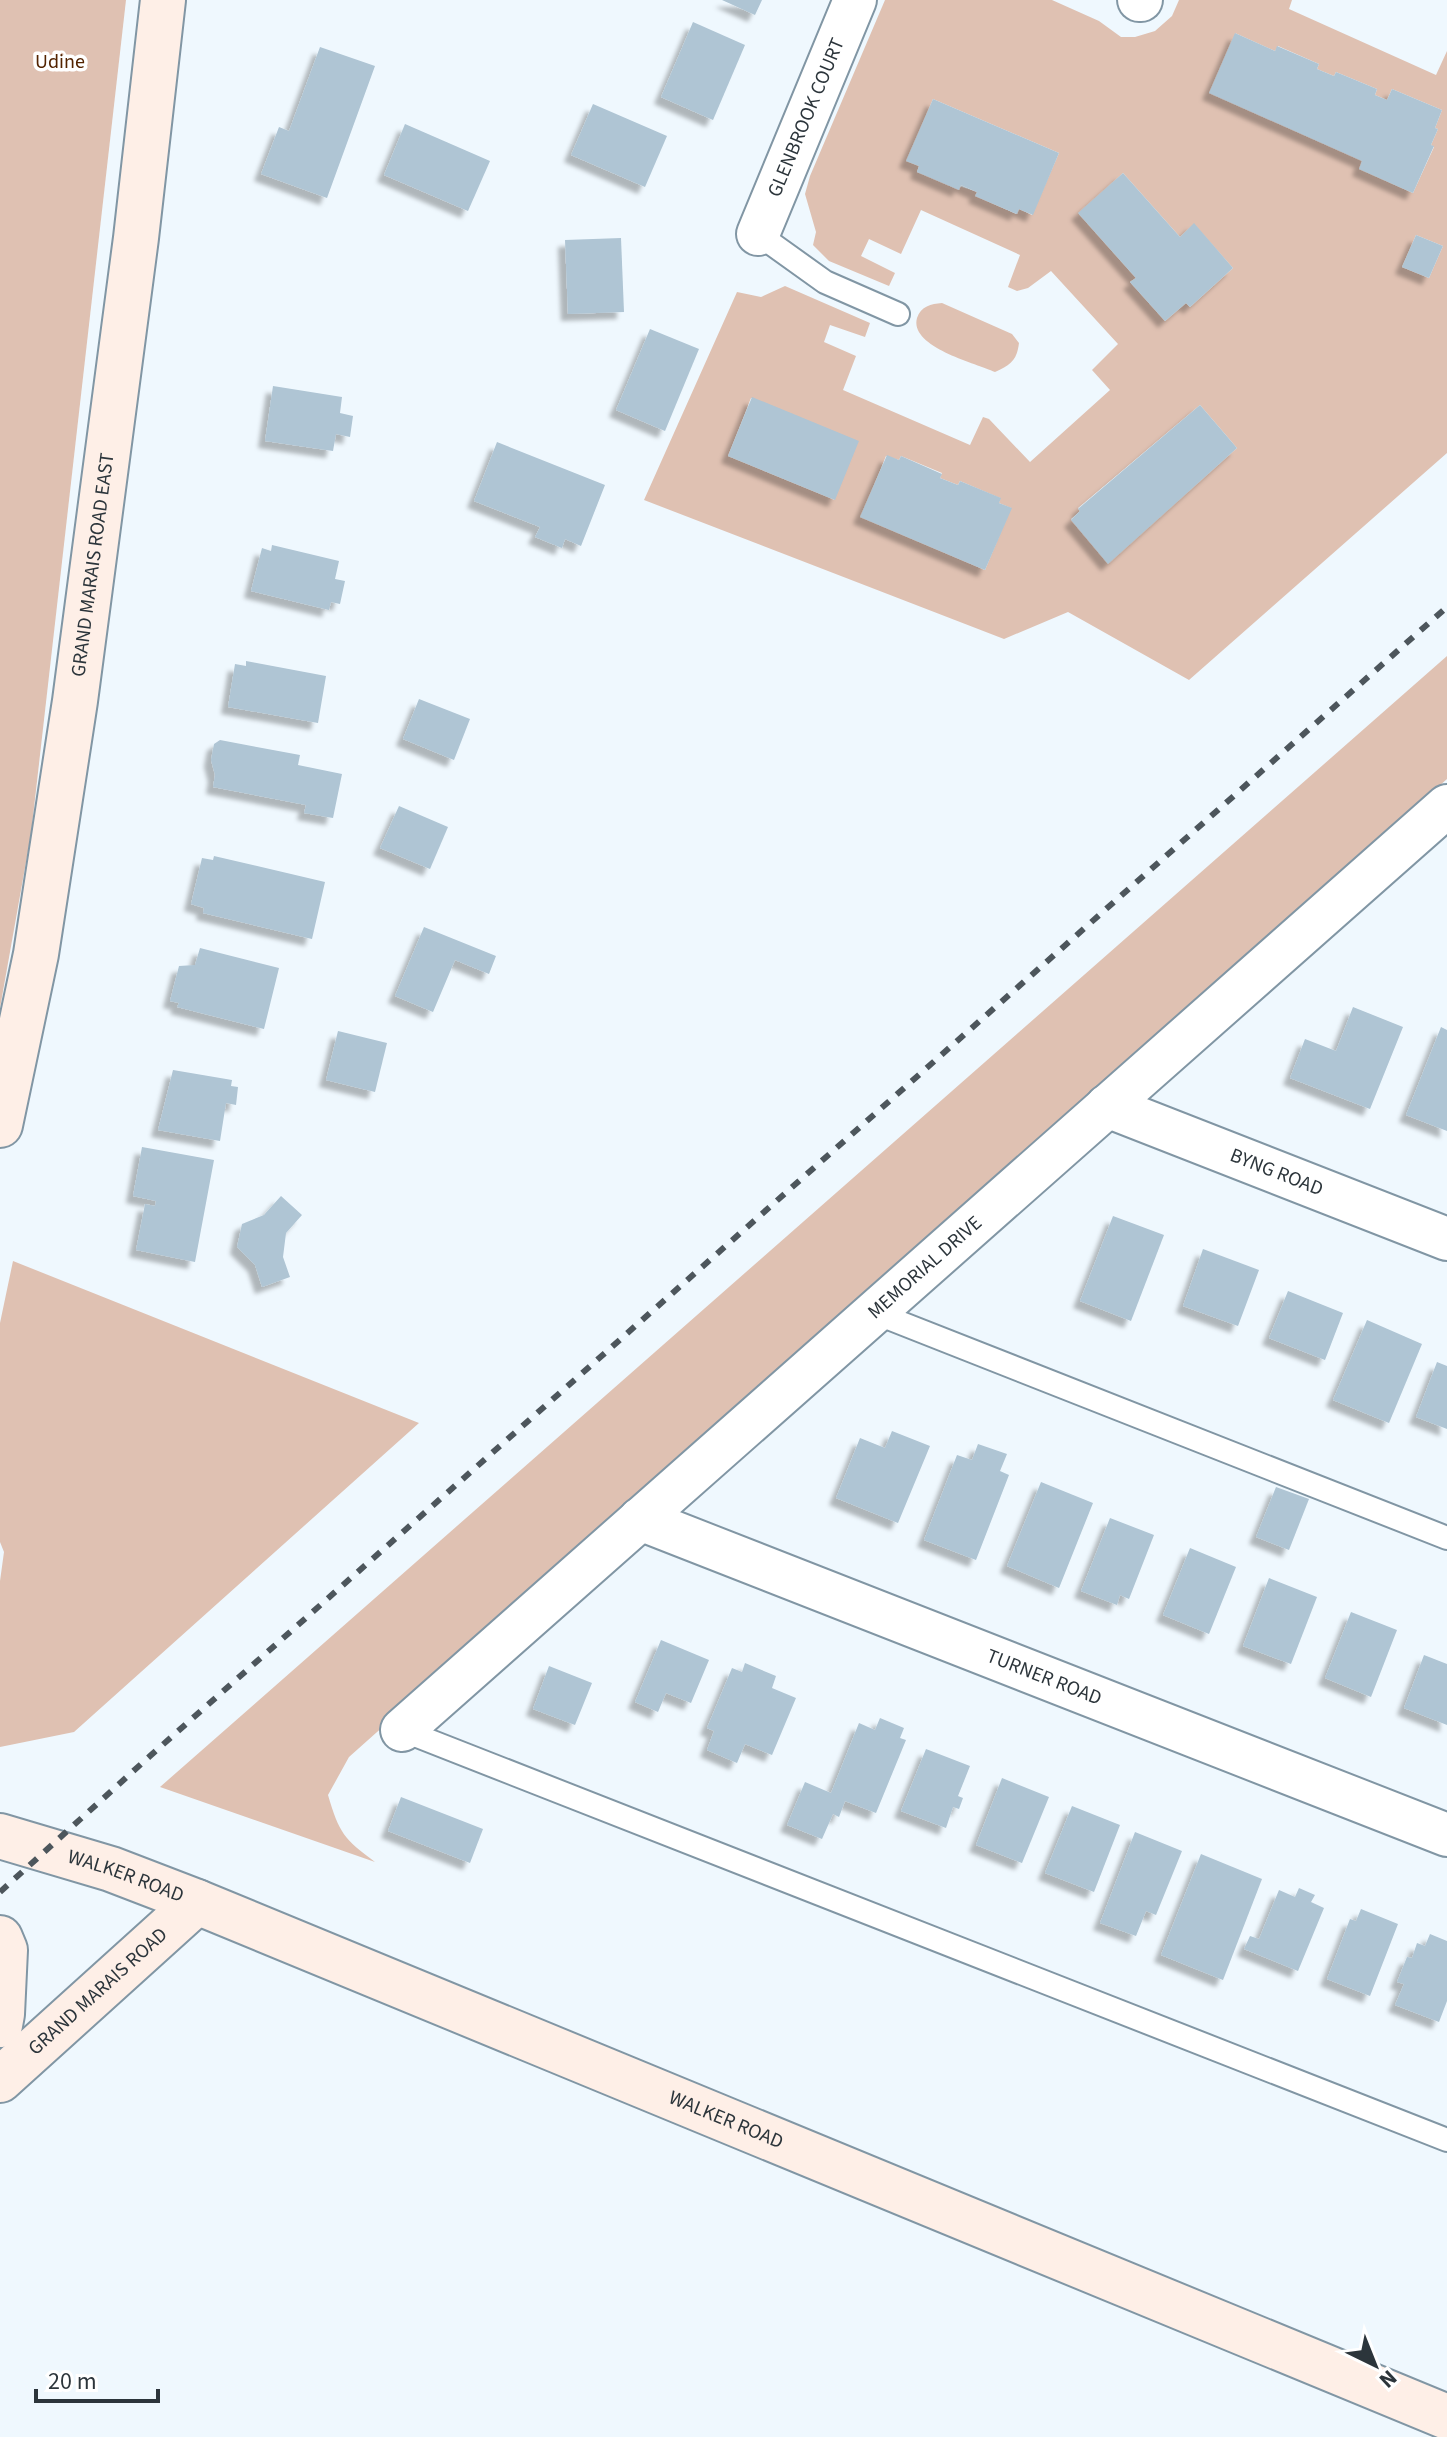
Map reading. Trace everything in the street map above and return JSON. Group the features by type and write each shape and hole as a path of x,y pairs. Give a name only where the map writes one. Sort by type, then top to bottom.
{"main road":[{"name":"GRAND MARAIS ROAD EAST","path":"0,1125 36,954 75,701 136,238 163,0"},
{"name":"WALKER ROAD","path":"0,1836 111,1869 197,1902 1447,2417"},
{"name":"GRAND MARAIS ROAD","path":"0,2080 197,1902"},
{"path":"0,1938 5,1950 0,2025"}],"street":[{"name":"GLENBROOK COURT","path":"758,234 855,0"},
{"name":"MEMORIAL DRIVE","path":"402,1730 1447,806"},
{"name":"BYNG ROAD","path":"1107,1106 1447,1239"},
{"name":"TURNER ROAD","path":"640,1519 1447,1835"}],"lane":[{"path":"758,234 825,282 898,314"},
{"path":"873,1312 1447,1538"},
{"path":"402,1730 1447,2140"}],"green space":[{"name":"Udine","path":"0,0 126,0 31,834 0,1008"},
{"path":"885,0 1052,0 1099,21 1121,37 1135,37 1155,31 1172,16 1179,0 1292,0 1289,9 1436,75 1447,51 1447,453 1189,680 1068,612 1004,639 644,500 737,292 761,297 785,286 870,323 865,337 830,325 824,342 856,356 843,390 970,445 983,417 989,419 1030,462 1110,390 1092,370 1118,344 1051,271 1028,288 1017,291 1008,287 1020,255 921,210 901,254 869,239 861,256 895,273 889,286 829,261 813,245 816,232 805,194","holes":["1235,33 1275,51 1278,46 1319,64 1317,69 1334,76 1336,72 1377,89 1375,95 1387,100 1392,89 1442,110 1431,145 1434,147 1413,193 1360,169 1362,161","933,99 1059,153 1032,215 1019,209 1016,214 976,196 977,192 917,172 919,166 907,161","1123,173 1180,237 1194,224 1233,268 1190,307 1186,303 1165,321 1130,282 1136,278 1079,214","1416,235 1443,246 1429,278 1402,267","751,398 752,398 835,500 728,456","1200,405 1237,448 1108,563 1071,519 1080,511 1078,508","886,456 899,460 901,456 942,473 940,478 958,485 960,481 1000,498 999,503 1011,508 985,570 861,517"]},
{"path":"942,303 1012,334 1019,343 1012,361 995,372 946,352 923,337 917,328 919,314 927,306"},
{"path":"1447,656 1447,779 349,1757 328,1795 344,1834 375,1862 160,1787"},
{"path":"13,1261 419,1423 74,1732 0,1747 0,1581 4,1552 0,1542 0,1323"}],"building":[{"path":"722,0 762,0 755,15"},
{"path":"693,22 745,45 713,120 661,97"},
{"path":"1235,33 1275,51 1277,46 1319,64 1317,69 1334,76 1336,72 1377,89 1375,95 1387,100 1392,89 1442,110 1431,145 1434,146 1413,193 1359,169 1362,161 1209,93"},
{"path":"320,47 375,66 327,198 261,174 279,127 289,131"},
{"path":"933,99 1059,153 1033,215 1019,209 1017,214 975,196 977,192 961,185 959,190 917,172 919,166 906,161"},
{"path":"593,104 667,136 645,187 571,155"},
{"path":"405,124 490,161 468,211 384,175"},
{"path":"1123,173 1180,237 1194,223 1233,268 1190,307 1186,303 1165,321 1130,282 1136,278 1078,213"},
{"path":"1416,235 1443,246 1429,278 1402,267"},
{"path":"621,238 624,312 568,314 565,240"},
{"path":"650,329 699,349 665,431 616,410"},
{"path":"273,386 342,397 340,413 353,416 350,437 336,434 333,451 265,441"},
{"path":"752,397 859,441 835,500 728,456"},
{"path":"1200,405 1237,448 1108,564 1071,520 1080,511 1078,509"},
{"path":"497,442 605,485 581,546 565,539 562,548 535,537 540,527 474,501"},
{"path":"887,455 899,460 901,456 942,474 940,478 958,485 960,481 1001,498 999,503 1012,508 985,570 860,517"},
{"path":"272,545 339,561 335,579 345,581 340,604 331,602 329,610 251,591 262,548 271,551"},
{"path":"246,661 326,676 318,723 228,707 235,664 246,666"},
{"path":"419,699 470,719 454,760 403,739"},
{"path":"220,740 300,755 298,765 342,774 333,818 304,813 306,805 213,787 215,775 211,760 214,744"},
{"path":"399,806 448,827 430,869 380,848"},
{"path":"214,856 325,882 312,939 203,913 204,908 191,904 202,858 213,860"},
{"path":"424,927 496,956 489,974 455,960 433,1012 395,996"},
{"path":"200,948 279,968 264,1029 177,1007 179,1003 170,1001 179,966 195,965"},
{"path":"1353,1007 1403,1027 1370,1109 1290,1078 1305,1039 1336,1051"},
{"path":"1441,1027 1447,1030 1447,1131 1406,1115"},
{"path":"338,1031 387,1043 375,1092 326,1080"},
{"path":"173,1070 232,1080 231,1086 238,1087 236,1105 226,1103 220,1141 158,1130"},
{"path":"142,1147 214,1160 195,1262 136,1250 145,1204 155,1206 156,1201 133,1196"},
{"path":"281,1196 302,1215 286,1233 283,1257 290,1277 262,1287 255,1265 237,1247 242,1224 264,1215"},
{"path":"1113,1216 1164,1235 1131,1321 1080,1301"},
{"path":"1203,1249 1259,1270 1238,1326 1183,1306"},
{"path":"1288,1291 1343,1313 1325,1360 1269,1338"},
{"path":"1367,1320 1422,1344 1389,1423 1333,1400"},
{"path":"1437,1362 1447,1366 1447,1429 1416,1417"},
{"path":"892,1431 930,1446 898,1523 836,1498 860,1438 885,1448"},
{"path":"978,1444 1007,1454 1000,1471 1009,1475 976,1560 924,1540 957,1455 972,1460"},
{"path":"1041,1482 1093,1503 1059,1588 1007,1566"},
{"path":"1276,1487 1309,1499 1289,1550 1256,1537"},
{"path":"1110,1518 1154,1535 1129,1599 1120,1595 1117,1605 1081,1591"},
{"path":"1190,1548 1236,1567 1209,1634 1163,1615"},
{"path":"1269,1578 1317,1597 1291,1664 1243,1646"},
{"path":"1351,1612 1397,1630 1371,1697 1325,1678"},
{"path":"661,1640 709,1660 691,1703 666,1693 658,1712 635,1702"},
{"path":"1424,1655 1447,1664 1447,1725 1404,1708"},
{"path":"745,1663 776,1676 772,1688 796,1698 772,1755 745,1744 737,1763 707,1750 714,1731 707,1728 732,1668 742,1672"},
{"path":"549,1666 592,1683 575,1725 533,1709"},
{"path":"880,1718 904,1728 900,1738 906,1740 876,1813 845,1801 839,1817 833,1814 822,1839 787,1825 805,1782 831,1793 859,1723 875,1730"},
{"path":"926,1749 970,1766 958,1796 963,1798 959,1809 953,1807 946,1828 901,1811"},
{"path":"1002,1778 1049,1797 1022,1863 976,1845"},
{"path":"401,1797 483,1829 470,1863 388,1831"},
{"path":"1072,1806 1120,1825 1094,1892 1045,1873"},
{"path":"1135,1832 1182,1851 1156,1915 1146,1911 1136,1936 1100,1923"},
{"path":"1201,1854 1262,1879 1223,1980 1161,1955"},
{"path":"1299,1888 1315,1895 1311,1902 1324,1908 1298,1971 1244,1949 1250,1936 1259,1939 1279,1890 1295,1897"},
{"path":"1361,1909 1398,1924 1370,1996 1327,1979 1350,1919 1356,1921"},
{"path":"1430,1934 1447,1941 1447,2001 1439,2022 1395,2005 1404,1984 1397,1982 1407,1957 1412,1958 1417,1943 1425,1946"}],"railway":[{"path":"0,1892 1447,607"}]}
